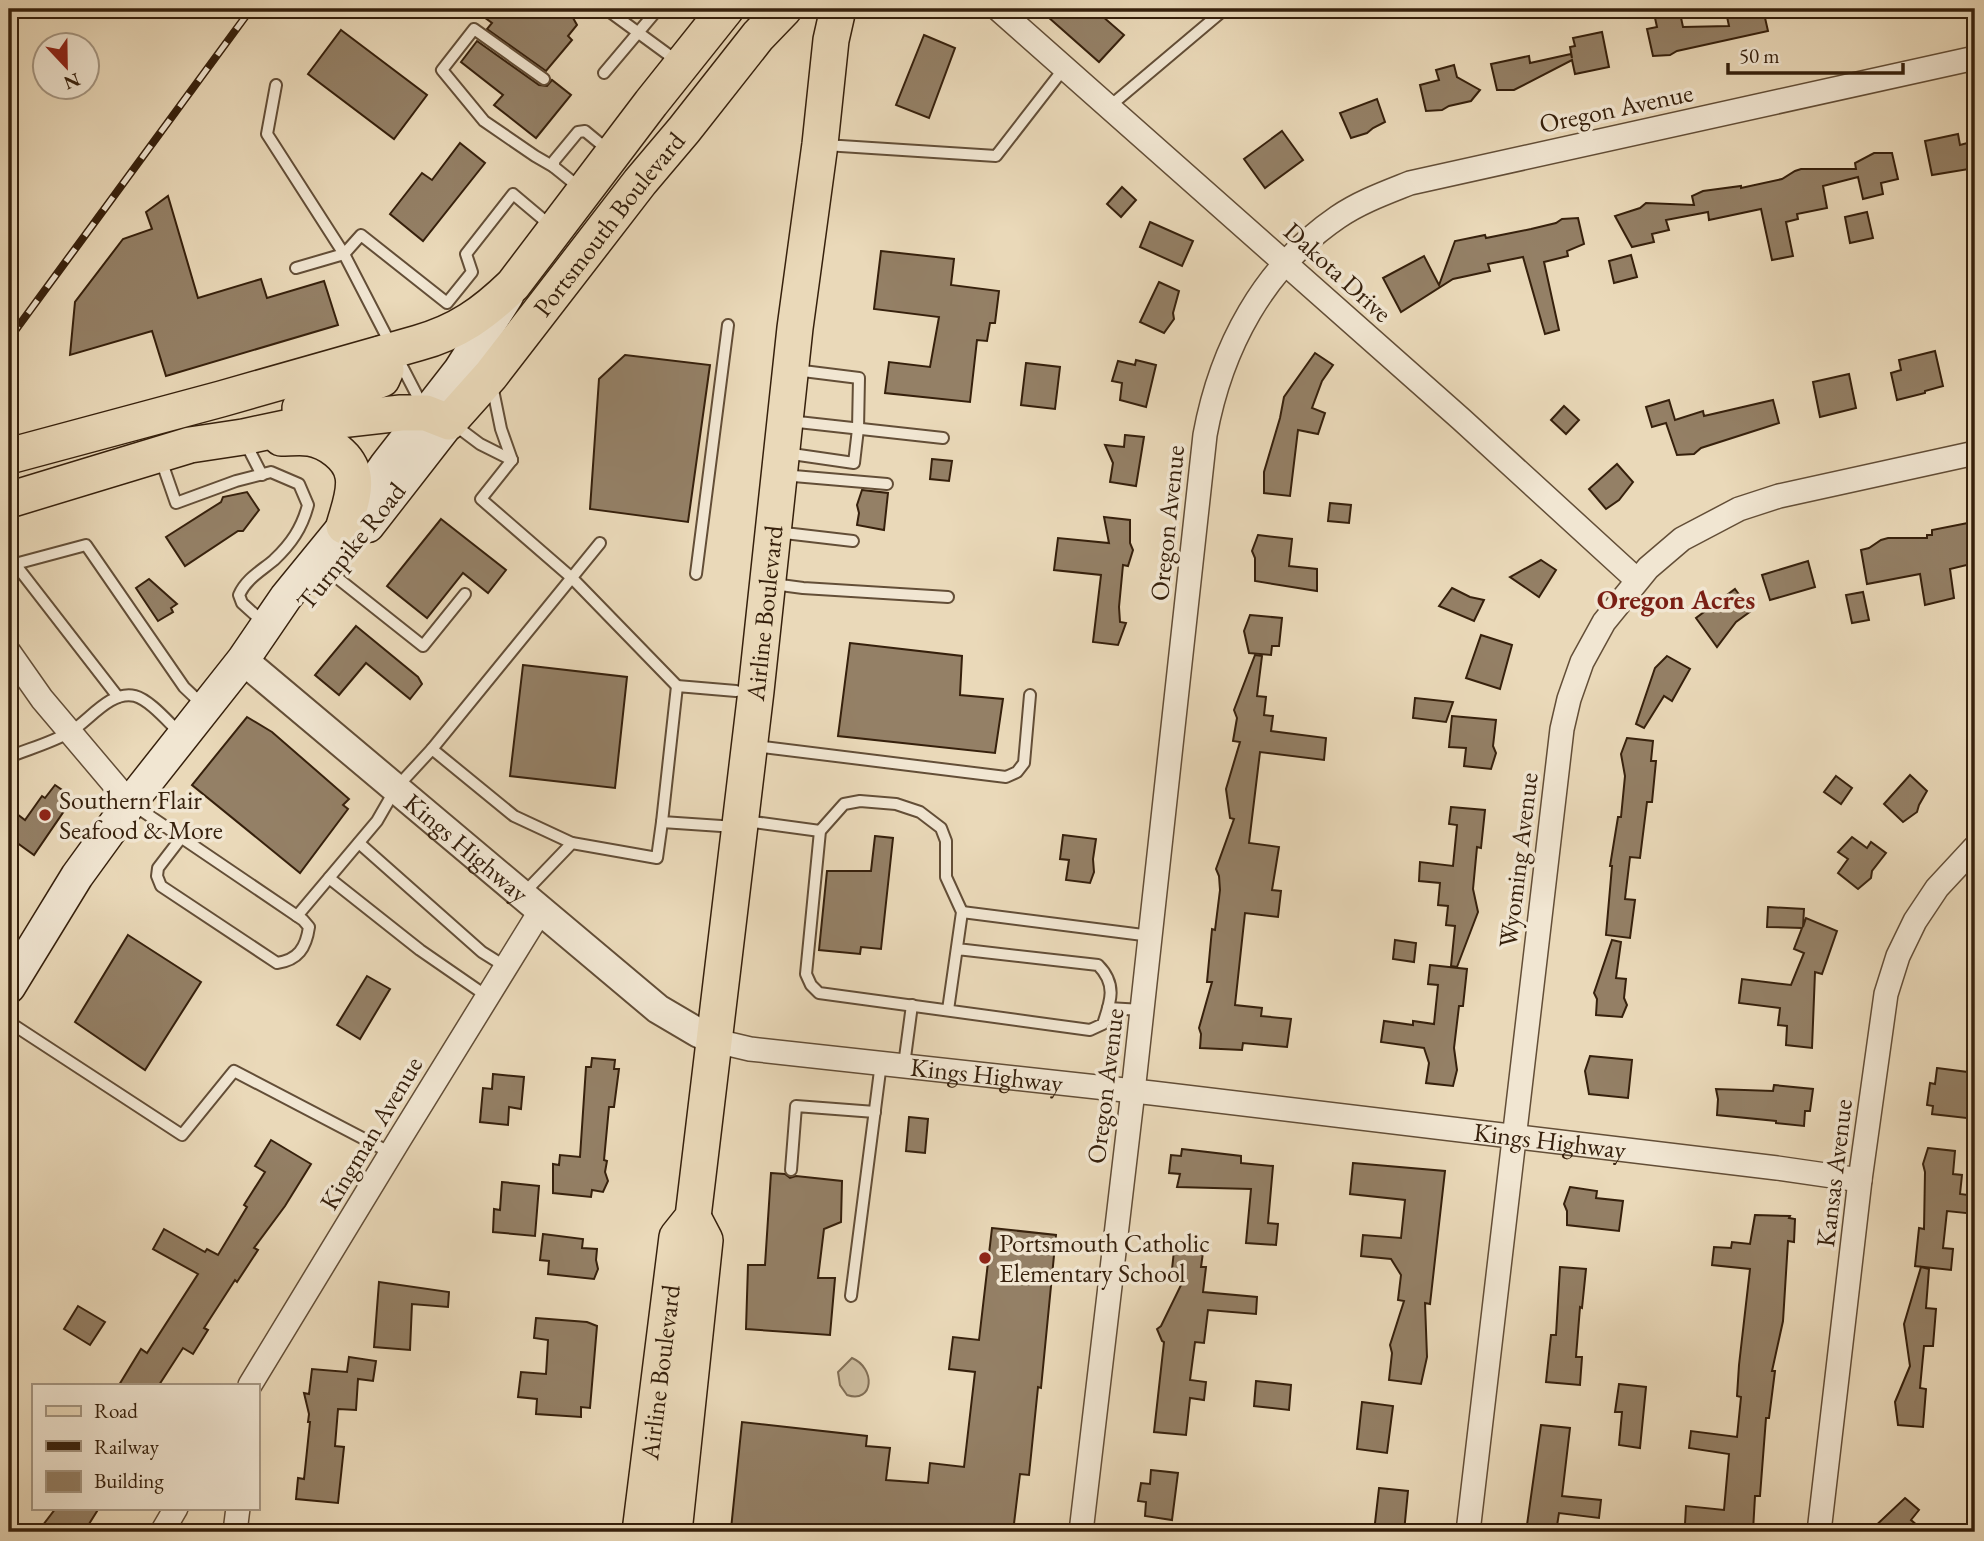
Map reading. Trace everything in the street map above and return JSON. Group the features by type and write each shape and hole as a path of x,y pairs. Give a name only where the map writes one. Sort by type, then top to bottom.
{"main road":[{"name":"Portsmouth Boulevard","path":"438,417 460,370 513,285 726,9"},
{"name":"Portsmouth Boulevard","path":"438,417 491,375 640,182 758,36 784,9"},
{"name":"Airline Boulevard","path":"640,1532 662,1490 705,1240 693,1217 716,1041 831,40 838,9"},
{"name":"Portsmouth Boulevard","path":"9,456 434,339 463,326 490,308 513,285"},
{"path":"9,499 174,450 369,385 382,379 386,370 387,352"},
{"path":"174,450 304,424 401,413 438,417"},
{"name":"Turnpike Road","path":"9,986 77,876 130,803 243,660 271,629 286,597 438,417"},
{"name":"Turnpike Road","path":"271,629 300,612 331,573 438,417"},
{"path":"243,437 309,438 322,442 339,453 354,476 344,526"},
{"name":"Airline Boulevard","path":"662,1490 674,1532"}],"street":[{"name":"Dakota Drive","path":"998,9 1461,419 1637,580"},
{"name":"Oregon Avenue","path":"1081,1532 1151,936 1205,435 1209,408 1223,366 1241,326 1264,288 1285,262 1339,216 1373,197 1410,183 1975,58"},
{"name":"Wyoming Avenue","path":"1468,1532 1564,719 1582,662 1604,622 1637,580 1682,539 1739,509 1779,496 1975,453"},
{"path":"9,652 41,699 130,803"},
{"name":"Kings Highway","path":"243,660 657,1009 716,1041 750,1049 1133,1091 1860,1180"},
{"name":"Kansas Avenue","path":"1819,1532 1860,1180 1886,994 1898,956 1915,920 1937,888 1975,847"},
{"name":"Kingman Avenue","path":"252,1384 506,967 532,902"},
{"path":"162,1532 175,1510"},
{"path":"235,1532 238,1510"}],"lane":[{"path":"606,9 682,65"},
{"path":"604,73 658,9"},
{"path":"1110,106 1225,9"},
{"path":"544,79 474,29 442,70 484,121 554,167 584,191"},
{"path":"820,144 996,156 1065,67"},
{"path":"276,85 267,134 344,254 387,352 438,417 457,425 480,444 512,460"},
{"path":"554,167 554,161 578,132 585,131 613,154"},
{"path":"296,268 344,254 361,235 447,303 472,272 466,254 513,194 555,230"},
{"path":"696,574 727,325"},
{"path":"783,450 854,463 858,429 859,378 792,369"},
{"path":"491,375 501,429 512,460"},
{"path":"783,450 858,429 943,438"},
{"path":"243,437 262,475"},
{"path":"174,450 176,503 236,481 271,472 299,484 308,505 298,535 276,558 244,584 239,595 242,603 271,629"},
{"path":"783,450 887,484"},
{"path":"512,460 481,499 572,578 677,687 736,691"},
{"path":"773,532 853,541"},
{"path":"297,916 377,821 396,788 432,749 600,542"},
{"path":"118,697 12,565 86,545 184,687 205,708"},
{"path":"331,573 423,646 465,594"},
{"path":"767,583 948,597"},
{"path":"432,749 513,816 572,842 657,859 677,687"},
{"path":"9,757 70,732 112,699 124,695 136,696 146,701 183,736"},
{"path":"748,746 1006,777 1017,772 1024,763 1030,695"},
{"path":"948,1010 962,912 946,877 946,841 941,828 920,812 896,804 860,801 844,804 820,831 806,974 819,993 1090,1030 1103,1024 1112,991 1107,973 1098,965 957,949"},
{"path":"130,803 297,916 309,927 307,939 299,954 290,961 277,963 161,886 157,876 159,868 181,838"},
{"path":"662,822 739,824 820,831"},
{"path":"532,902 572,842"},
{"path":"359,843 482,951 506,967"},
{"path":"329,878 420,950 488,997"},
{"path":"962,912 1151,936"},
{"path":"851,1296 875,1112 912,1005"},
{"path":"1108,1008 1142,1010"},
{"path":"9,1022 182,1135 234,1071 391,1153"},
{"path":"791,1170 796,1106 875,1112"}],"shaded area":[{"path":"852,1358 865,1369 869,1384 863,1394 856,1396 847,1395 840,1385 838,1372"}],"building":[{"path":"473,9 568,9 577,25 568,36 572,40 546,71 487,29 492,23"},
{"path":"1039,9 1094,9 1124,35 1099,62"},
{"path":"1763,9 1768,31 1677,51 1670,55 1653,56 1647,29 1657,27 1655,18 1680,13 1683,27 1729,26 1726,12"},
{"path":"341,30 427,95 394,139 308,74"},
{"path":"1602,32 1609,67 1575,74 1572,60 1514,90 1497,90 1491,64 1529,56 1530,63 1571,54 1572,58 1570,47 1575,46 1573,38"},
{"path":"924,35 955,48 929,118 896,105"},
{"path":"477,41 539,85 547,86 552,80 571,95 536,138 494,105 503,95 461,62"},
{"path":"1454,65 1457,77 1480,90 1471,101 1442,110 1426,111 1420,85 1439,80 1436,70"},
{"path":"1377,99 1385,122 1367,133 1351,138 1340,113"},
{"path":"1282,131 1303,160 1265,188 1244,159"},
{"path":"1958,134 1960,145 1971,142 1975,168 1932,175 1925,141"},
{"path":"460,143 485,163 423,241 390,214 422,173 432,180"},
{"path":"1874,153 1892,153 1898,179 1881,183 1883,194 1863,199 1858,177 1823,186 1827,208 1797,214 1798,219 1786,222 1793,256 1772,260 1761,209 1709,220 1708,212 1666,220 1669,230 1652,234 1654,242 1632,247 1615,216 1640,208 1646,203 1694,205 1692,196 1703,191 1741,188 1782,179 1801,169 1856,169 1855,163"},
{"path":"1122,187 1136,200 1121,217 1107,204"},
{"path":"168,196 198,298 261,279 267,298 324,281 338,325 166,376 152,331 70,355 75,302 123,239 152,229 146,212"},
{"path":"1867,212 1873,238 1850,243 1845,217"},
{"path":"1578,218 1584,244 1567,251 1568,256 1544,262 1559,330 1545,334 1523,257 1488,264 1490,271 1453,279 1401,312 1383,278 1424,256 1439,285 1455,241 1485,235 1486,238 1556,223 1562,219"},
{"path":"1150,222 1193,241 1182,266 1140,247"},
{"path":"881,251 954,259 951,285 999,291 995,323 990,323 987,341 977,340 970,402 885,393 889,362 930,367 939,317 874,309"},
{"path":"1631,255 1637,277 1614,283 1609,261"},
{"path":"1159,282 1179,291 1174,319 1164,333 1140,322"},
{"path":"1935,351 1943,386 1897,400 1891,373 1901,370 1899,360"},
{"path":"1315,353 1333,365 1322,381 1312,408 1325,413 1318,434 1298,430 1290,496 1264,493 1264,472 1284,397"},
{"path":"625,355 710,365 688,522 590,509 599,379"},
{"path":"1136,360 1156,365 1146,407 1120,400 1122,383 1112,381 1118,361 1135,365"},
{"path":"1026,363 1060,367 1055,409 1021,405"},
{"path":"1849,374 1856,408 1820,417 1813,382"},
{"path":"1669,400 1675,420 1703,411 1704,416 1773,400 1779,423 1701,448 1694,454 1677,455 1666,423 1652,427 1646,407"},
{"path":"1564,406 1579,420 1566,434 1551,420"},
{"path":"1125,435 1144,437 1136,486 1110,482 1113,463 1105,445 1124,447"},
{"path":"932,459 952,461 949,481 930,479"},
{"path":"1617,464 1633,482 1619,500 1606,509 1589,489"},
{"path":"862,490 888,493 884,530 857,525 857,505"},
{"path":"247,492 259,510 243,531 238,531 185,566 166,537 221,502 223,497"},
{"path":"1330,503 1351,505 1349,523 1328,521"},
{"path":"1104,517 1130,520 1130,543 1133,550 1128,566 1123,565 1119,607 1120,622 1126,623 1118,645 1093,642 1101,575 1054,570 1058,538 1109,543"},
{"path":"441,519 506,570 488,593 463,573 427,618 387,586"},
{"path":"1973,522 1975,563 1950,569 1954,598 1925,605 1920,574 1867,584 1861,550 1888,538 1927,538 1927,535 1932,535 1932,530"},
{"path":"1258,535 1292,539 1289,566 1317,569 1317,591 1255,581 1255,558 1252,551"},
{"path":"1541,560 1556,570 1539,597 1510,577"},
{"path":"1808,561 1815,587 1770,600 1762,575"},
{"path":"149,579 177,604 171,608 173,612 158,621 136,588"},
{"path":"1452,588 1470,597 1484,600 1474,621 1439,606"},
{"path":"1735,589 1751,611 1736,622 1717,647 1696,618"},
{"path":"1863,592 1869,620 1852,623 1846,595"},
{"path":"1250,615 1282,618 1279,646 1272,646 1271,655 1249,653 1244,631"},
{"path":"356,626 418,677 422,684 410,699 366,663 339,695 315,675"},
{"path":"1481,635 1512,645 1500,689 1466,678"},
{"path":"850,643 962,656 960,695 1003,699 995,753 838,736"},
{"path":"1255,655 1262,656 1257,696 1266,697 1264,715 1273,716 1271,731 1326,738 1324,760 1260,752 1249,843 1279,847 1272,890 1281,891 1278,917 1245,913 1235,1005 1262,1008 1261,1016 1291,1019 1287,1047 1243,1043 1242,1050 1200,1048 1199,1028 1212,982 1207,982 1212,929 1215,930 1220,890 1216,869 1234,819 1230,818 1226,789 1240,742 1233,741 1237,718 1234,710"},
{"path":"1667,656 1690,669 1672,701 1664,696 1644,728 1636,724 1655,668"},
{"path":"523,665 627,677 615,788 510,776"},
{"path":"1415,698 1453,702 1446,722 1413,718"},
{"path":"1452,716 1496,720 1493,746 1496,753 1491,769 1464,766 1466,748 1449,747"},
{"path":"247,717 272,732 349,799 343,805 348,809 300,873 192,785"},
{"path":"1627,738 1653,741 1651,761 1656,761 1652,802 1647,802 1640,858 1630,857 1625,899 1635,900 1630,938 1606,935 1610,866 1618,817 1621,817 1625,776 1621,754"},
{"path":"1910,775 1927,791 1917,812 1903,822 1884,804"},
{"path":"1836,776 1852,788 1841,804 1824,792"},
{"name":"Southern Flair Seafood & More","path":"55,785 71,796 34,855 9,837 9,808 25,820 42,796 45,798"},
{"path":"1451,807 1485,810 1481,848 1477,847 1473,889 1478,912 1457,967 1451,966 1455,926 1446,925 1448,906 1438,905 1440,883 1419,881 1420,862 1453,866 1457,825 1449,824"},
{"path":"1063,835 1096,839 1094,872 1090,883 1066,880 1069,860 1060,859"},
{"path":"875,836 893,838 881,949 861,947 860,954 819,950 827,871 871,871"},
{"path":"1852,837 1867,848 1871,842 1886,853 1872,871 1871,878 1858,889 1838,873 1848,859 1838,852"},
{"path":"1768,907 1804,909 1803,927 1806,918 1837,931 1822,974 1815,972 1812,1048 1786,1045 1787,1026 1778,1025 1780,1008 1739,1003 1742,979 1791,985 1804,953 1794,949 1802,928 1767,927"},
{"path":"128,935 201,982 145,1070 75,1022"},
{"path":"1395,940 1416,943 1414,962 1393,959"},
{"path":"1612,940 1621,942 1616,978 1626,979 1624,998 1627,1005 1622,1017 1596,1015 1597,999 1594,993"},
{"path":"1430,965 1467,969 1463,1006 1459,1006 1454,1048 1457,1070 1453,1086 1426,1083 1429,1063 1424,1048 1381,1042 1384,1021 1413,1025 1413,1021 1434,1024 1438,985 1428,984"},
{"path":"367,976 390,989 360,1039 337,1025"},
{"path":"1590,1056 1632,1060 1628,1098 1589,1094 1585,1071"},
{"path":"592,1058 615,1060 614,1069 619,1069 614,1107 609,1107 604,1160 607,1161 605,1172 608,1181 603,1192 592,1190 591,1197 553,1193 553,1164 559,1165 560,1155 580,1157 586,1067 591,1067"},
{"path":"1937,1068 1975,1073 1975,1119 1932,1114 1933,1106 1927,1105 1930,1083 1935,1084"},
{"path":"493,1074 524,1077 521,1109 509,1107 508,1125 480,1122 483,1088 492,1089"},
{"path":"1774,1085 1813,1089 1810,1111 1805,1111 1804,1126 1717,1115 1716,1089 1773,1091"},
{"path":"909,1117 928,1119 925,1153 906,1151"},
{"path":"271,1140 311,1164 254,1248 258,1250 204,1328 208,1330 193,1354 183,1348 160,1384 120,1384 141,1349 147,1353 198,1274 153,1249 164,1229 205,1252 207,1249 218,1255 265,1172 255,1166"},
{"path":"1928,1148 1955,1151 1953,1174 1962,1175 1960,1194 1975,1196 1975,1214 1947,1211 1943,1248 1953,1249 1951,1270 1915,1266 1919,1228 1924,1229 1923,1164"},
{"path":"1182,1149 1241,1156 1241,1163 1273,1166 1268,1223 1278,1224 1276,1245 1246,1243 1251,1189 1177,1187 1180,1174 1169,1173 1171,1155 1181,1156"},
{"path":"1353,1163 1445,1171 1430,1304 1425,1303 1427,1357 1421,1384 1389,1380 1392,1353 1390,1345 1404,1301 1398,1300 1401,1275 1391,1259 1361,1256 1363,1235 1401,1238 1405,1200 1350,1194"},
{"path":"771,1173 785,1174 790,1178 796,1176 842,1181 841,1222 824,1229 818,1278 835,1278 830,1335 746,1329 748,1265 765,1265"},
{"path":"502,1182 539,1186 535,1236 493,1232 494,1209 500,1210"},
{"path":"1570,1187 1597,1191 1596,1198 1623,1201 1619,1231 1567,1225 1564,1204"},
{"path":"1755,1215 1790,1216 1789,1218 1795,1219 1794,1242 1788,1241 1783,1321 1772,1371 1775,1371 1769,1418 1766,1418 1760,1496 1755,1496 1753,1531 1685,1524 1686,1506 1724,1510 1729,1454 1689,1448 1691,1431 1737,1437 1741,1397 1737,1396 1739,1365 1750,1269 1712,1265 1714,1247 1731,1248 1732,1242 1750,1244"},
{"path":"992,1228 1056,1235 1041,1388 1038,1387 1029,1475 1020,1474 1013,1532 743,1532 731,1529 742,1422 867,1436 866,1446 890,1448 886,1480 928,1483 930,1463 964,1467 975,1372 949,1369 953,1337 979,1340"},
{"path":"543,1234 583,1239 582,1248 597,1249 598,1269 594,1279 548,1274 549,1261 540,1260"},
{"path":"1175,1242 1204,1245 1201,1267 1206,1267 1203,1292 1257,1297 1256,1314 1208,1310 1204,1343 1195,1342 1190,1380 1206,1382 1204,1400 1190,1398 1186,1435 1154,1432 1164,1342 1157,1329 1184,1279 1171,1278"},
{"path":"1560,1267 1586,1269 1576,1357 1582,1357 1580,1385 1546,1382 1551,1335 1556,1335"},
{"path":"1921,1267 1929,1269 1926,1308 1936,1309 1933,1346 1924,1346 1920,1388 1926,1389 1923,1427 1898,1425 1895,1402 1910,1366 1904,1324"},
{"path":"379,1282 449,1292 448,1307 412,1304 410,1350 374,1347"},
{"path":"78,1306 105,1322 90,1345 64,1329"},
{"path":"536,1318 587,1322 597,1326 590,1408 581,1407 581,1417 536,1414 537,1399 518,1397 521,1372 546,1374 548,1340 534,1338"},
{"path":"349,1357 376,1361 373,1381 358,1379 356,1410 338,1409 335,1446 344,1447 338,1503 296,1499 298,1478 304,1479 310,1422 304,1393 309,1394 312,1369 347,1372"},
{"path":"1256,1381 1291,1385 1289,1410 1254,1406"},
{"path":"1619,1384 1646,1387 1640,1448 1619,1445 1622,1412 1615,1412"},
{"path":"1362,1402 1393,1406 1387,1453 1357,1449"},
{"path":"1541,1425 1570,1428 1562,1496 1601,1500 1599,1518 1559,1513 1556,1532 1526,1532"},
{"path":"1151,1470 1178,1473 1172,1520 1145,1516 1146,1502 1138,1501 1141,1483 1150,1484"},
{"path":"1379,1488 1408,1491 1404,1532 1374,1532"},
{"path":"1905,1498 1919,1510 1911,1520 1925,1532 1869,1532"},
{"path":"54,1510 98,1510 84,1532 54,1532 43,1525"}],"railway":[{"path":"9,339 251,9"}],"place":[{"name":"Southern Flair Seafood & More","path":"45,815"},
{"name":"Portsmouth Catholic Elementary School","path":"985,1258"}],"district":[{"name":"Oregon Acres","path":"1676,599"}]}
